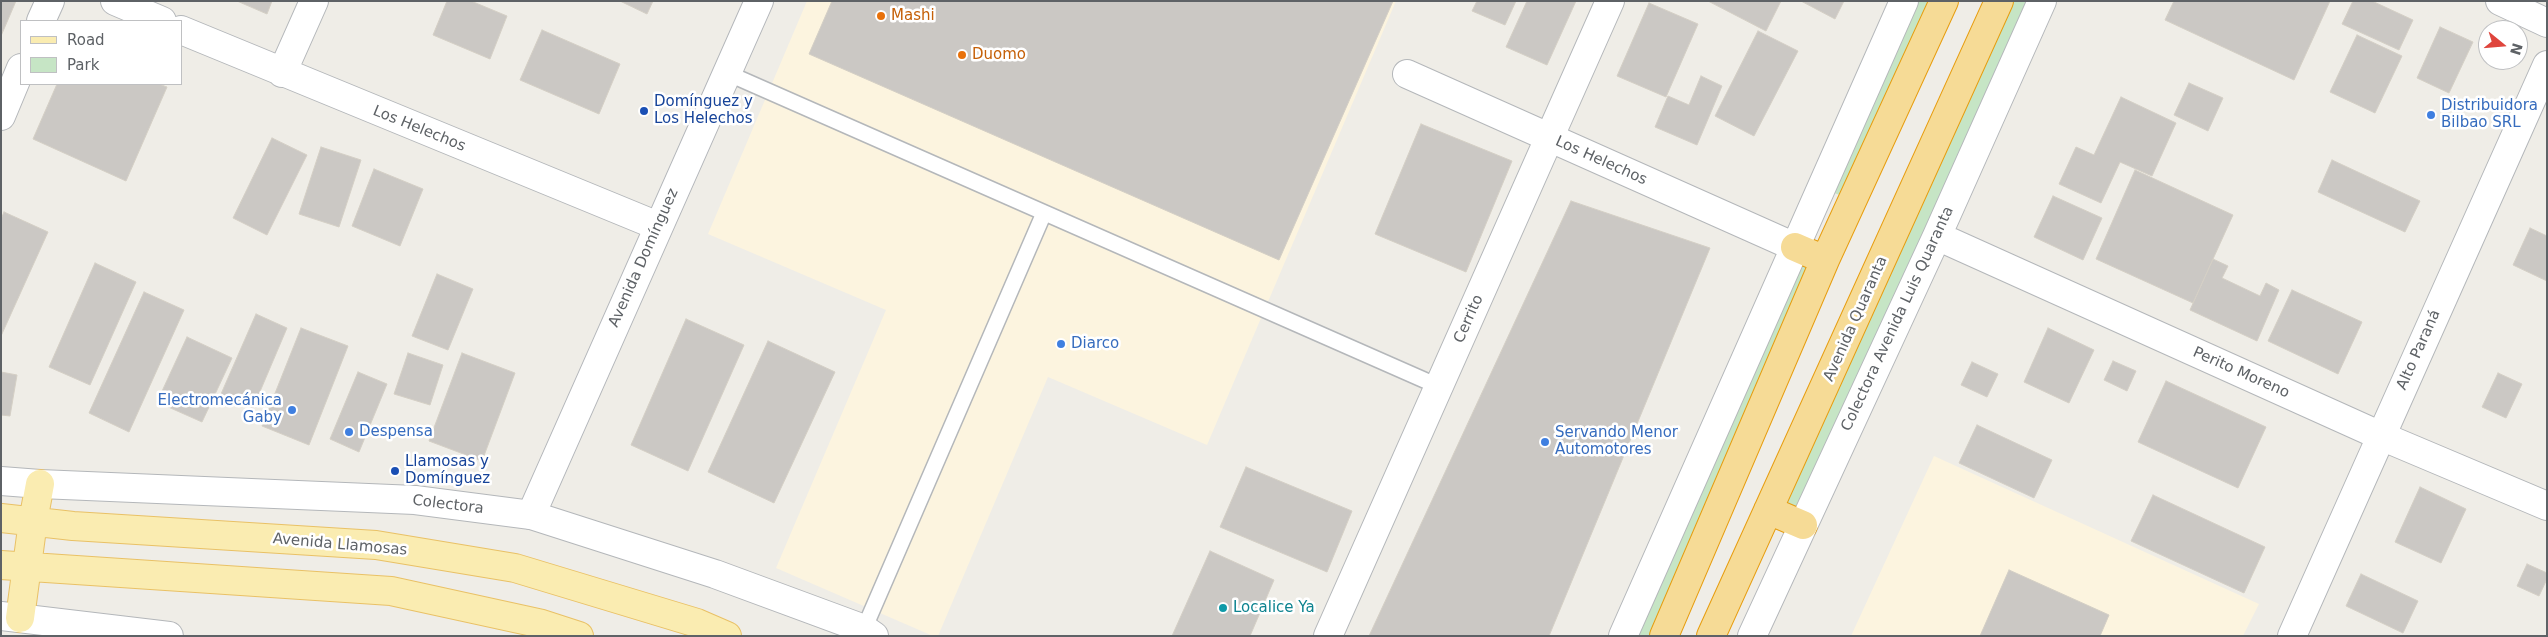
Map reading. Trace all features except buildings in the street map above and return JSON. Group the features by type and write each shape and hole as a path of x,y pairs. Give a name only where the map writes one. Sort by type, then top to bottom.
{"highway":[{"path":"1664,636 1825,260 1944,1"},
{"name":"Avenida Quaranta","path":"1711,636 1999,1"},
{"path":"1795,247 1825,260"},
{"path":"1768,510 1803,526"}],"main road":[{"path":"11,617 14,566 33,521 40,484"},
{"name":"Avenida Llamosas","path":"1,518 73,526 395,548 514,568 697,623 728,636"},
{"path":"14,566 391,591 542,624 579,636"}],"street":[{"path":"41,20 50,1"},
{"path":"115,1 160,20"},
{"path":"282,73 314,1"},
{"name":"Avenida Domínguez","path":"531,515 759,1"},
{"name":"Cerrito","path":"1328,636 1610,1"},
{"path":"1623,636 1904,1"},
{"name":"Colectora Avenida Luis Quaranta","path":"1752,636 1937,236 2042,1"},
{"path":"2500,1 2547,23"},
{"name":"Los Helechos","path":"182,30 658,226"},
{"name":"Alto Paraná","path":"2292,636 2547,65"},
{"path":"1,116 20,70"},
{"name":"Los Helechos","path":"1407,74 1795,247"},
{"name":"Perito Moreno","path":"1937,236 2381,436 2547,506"},
{"name":"Colectora","path":"1,480 40,484 415,500 531,515 715,574 869,632"},
{"path":"11,617 126,634 169,636"}],"lane":[{"path":"727,73 1440,387"},
{"path":"869,632 1044,213"}],"shaded area":[{"name":"Diarco","path":"807,1 1396,1 1207,445 1048,377 938,636 933,636 776,568 886,310 708,234"},
{"path":"1934,456 2259,604 2243,636 1851,636"}],"green space":[{"path":"1914,1 1933,1 1845,197 1829,191"},
{"path":"2008,1 2029,1 1797,509 1783,502"},
{"path":"1798,261 1812,266 1653,636 1633,636"}],"place":[{"name":"Mashi","path":"881,16"},
{"name":"Duomo","path":"962,55"},
{"name":"Domínguez y Los Helechos","path":"644,111"},
{"name":"Distribuidora Bilbao SRL","path":"2431,115"},
{"name":"Diarco","path":"1061,344"},
{"name":"Electromecánica Gaby","path":"292,410"},
{"name":"Despensa","path":"349,432"},
{"name":"Servando Menor Automotores","path":"1545,442"},
{"name":"Llamosas y Domínguez","path":"395,471"},
{"name":"Localice Ya","path":"1223,608"}]}
